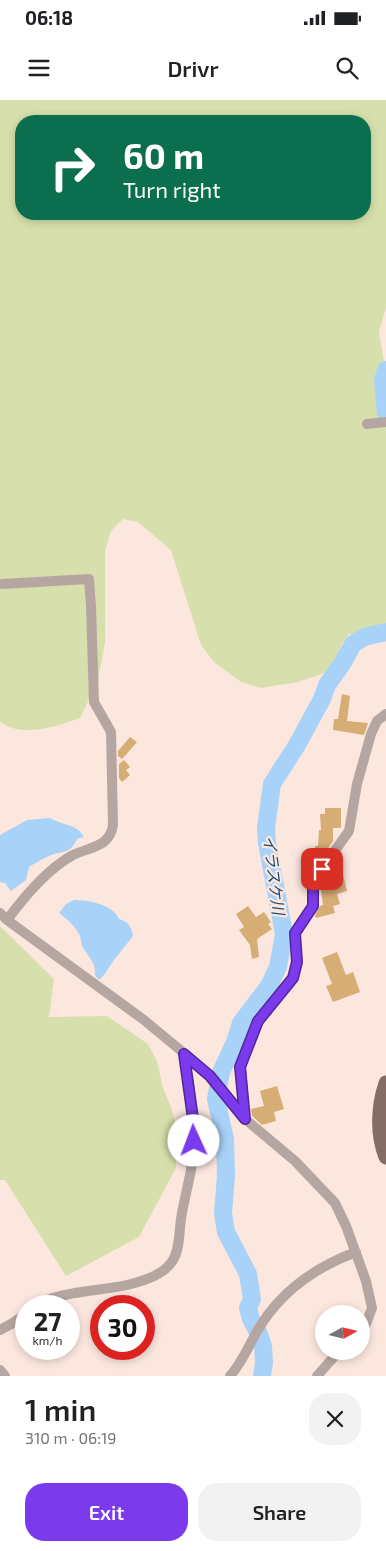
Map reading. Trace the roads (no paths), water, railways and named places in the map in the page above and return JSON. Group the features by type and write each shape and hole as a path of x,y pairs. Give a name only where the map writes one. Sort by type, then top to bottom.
{"main road":[{"path":"386,1083 382,1095 380,1124 381,1144 386,1157"}],"street":[{"path":"367,424 386,422"},
{"path":"2,584 89,580 94,702 111,732 113,825 112,833 105,841 73,855 56,867 4,916 144,1020 210,1076 245,1119 295,1161 335,1203 346,1226 366,1281 372,1308 370,1313"},
{"path":"245,1119 240,1067 246,1049 258,1021 293,978 297,962 295,933 313,906 313,881 349,831 357,784 371,734 377,721 386,714"},
{"path":"68,1295 131,1284 153,1277 167,1268 174,1260 178,1250 193,1156 194,1126 184,1054"},
{"path":"230,1376 277,1302 312,1273 356,1252"},
{"path":"0,1330 15,1322"},
{"path":"317,1376 330,1360"},
{"path":"0,1370 4,1376"}],"water":[{"path":"50,818 73,827 84,837 77,839 69,850 48,856 29,867 26,880 11,891 5,883 0,882 0,835 27,820"},
{"path":"74,900 93,902 106,906 119,919 129,925 133,936 99,980 95,975 93,963 82,946 77,931 59,913 66,904"}],"waterway":[{"name":"イラスケ川","path":"386,370 383,380 386,414"},
{"name":"イラスケ川","path":"262,1376 264,1363 263,1346 248,1308 252,1299 248,1274 226,1232 223,1213 226,1176 225,1139 216,1099 221,1072 235,1042 241,1023 269,986 278,967 284,934 267,843 266,828 272,784 297,745 322,699 327,685 353,644 364,637 386,632"}]}
